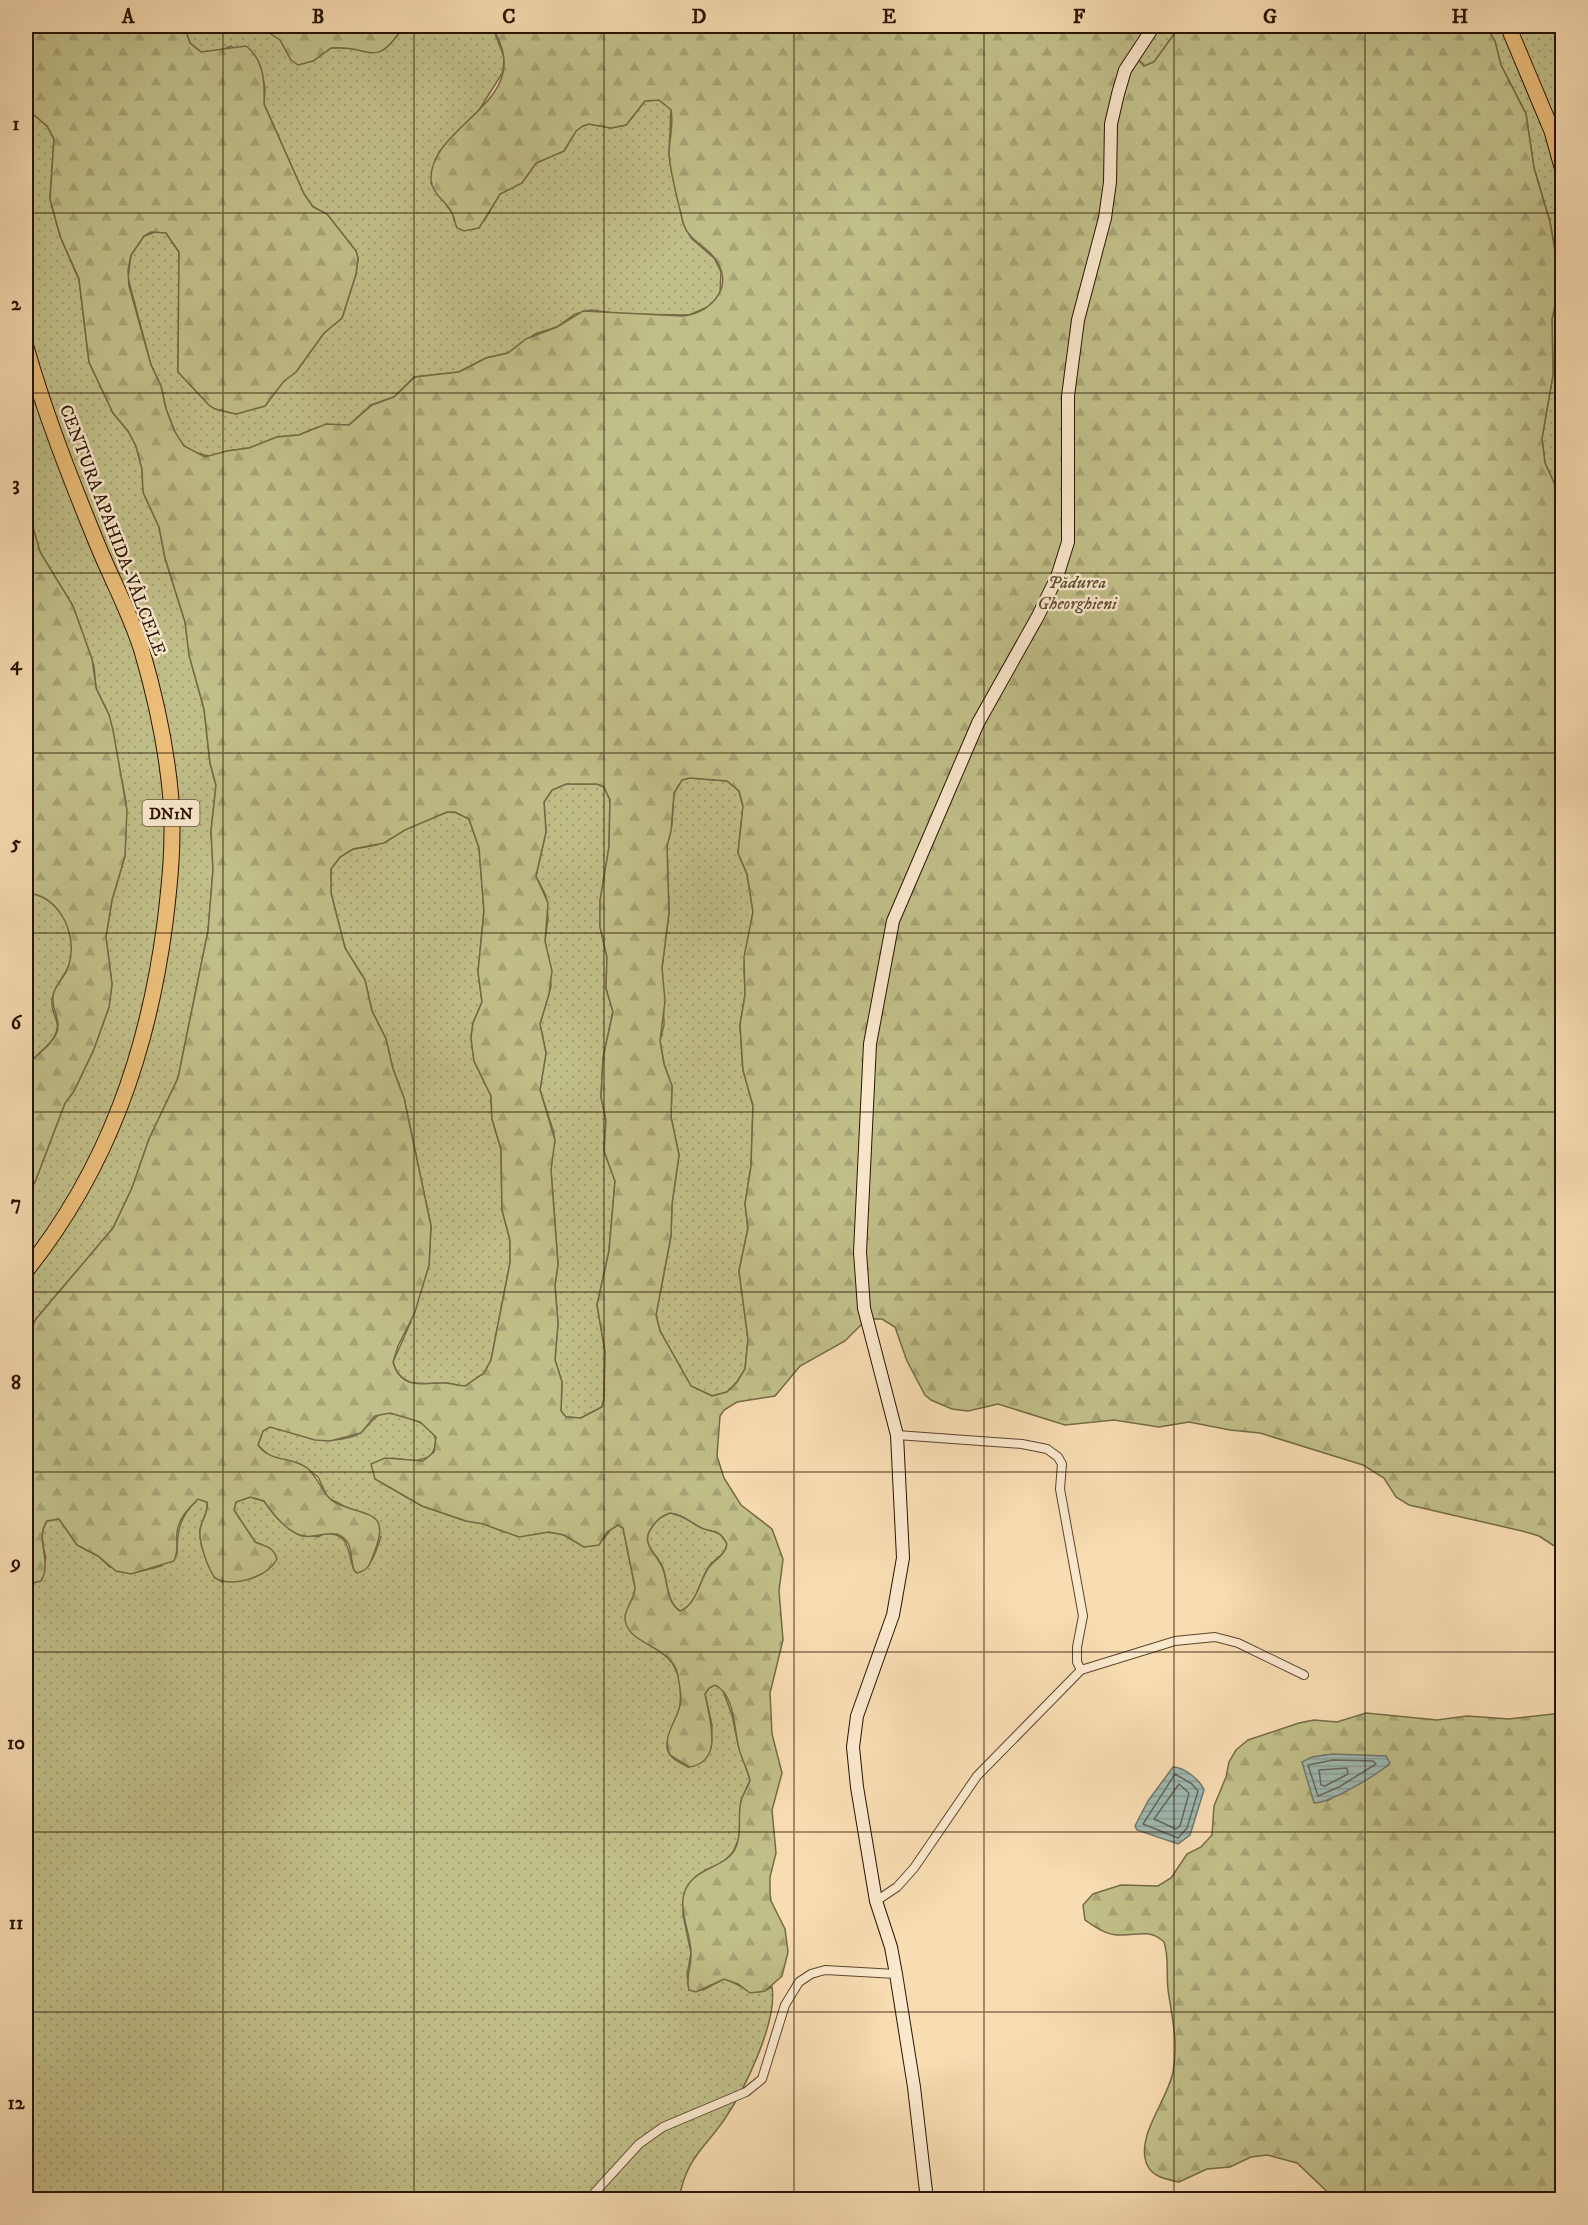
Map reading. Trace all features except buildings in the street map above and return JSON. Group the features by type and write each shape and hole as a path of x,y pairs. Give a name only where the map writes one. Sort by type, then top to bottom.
{"highway":[{"path":"1508,26 1552,131 1563,167"},
{"name":"CENTURA APAHIDA-VÂLCELE","path":"26,347 48,418 141,649 164,741 171,802 172,866 157,984 133,1073 91,1174 48,1242 26,1271"}],"main road":[{"path":"927,2199 914,2087 896,1974 891,1947 876,1901 857,1787 853,1747 857,1716 893,1615 903,1558 897,1436 864,1308 860,1252 870,1044 893,921 978,723 1057,578 1068,542 1068,396 1078,321 1105,218 1110,182 1111,124 1118,94 1125,70 1154,26"}],"street":[{"path":"897,1436 1022,1444 1047,1449 1058,1457 1062,1464 1060,1490 1083,1616 1077,1647 1077,1662 1081,1670"},
{"path":"876,1901 897,1887 914,1868 977,1776 1081,1670 1175,1641 1215,1637 1238,1643 1304,1675"},
{"path":"588,2199 639,2144 663,2127 746,2092 762,2079 785,2005 799,1982 811,1974 825,1970 896,1974"}],"green space":[{"path":"243,25 258,28 282,41 288,53 313,61 331,48 380,50 395,39 404,26 492,26 504,57 503,72 476,115 439,152 431,183 453,214 454,221 484,221 500,194 522,183 536,163 564,151 576,131 583,126 589,124 611,128 626,125 645,101 659,100 671,109 669,155 683,223 691,238 714,258 721,272 720,294 710,306 689,315 621,314 591,310 575,314 557,327 535,334 508,353 486,358 459,372 414,377 394,397 371,405 349,425 318,427 299,435 277,437 249,448 227,451 212,457 190,451 178,440 166,409 161,386 151,365 128,278 131,255 144,236 158,231 166,233 179,252 178,372 209,405 215,409 236,414 265,406 283,381 296,372 324,333 342,318 356,274 358,258 356,251 327,214 313,207 304,194 264,104 265,88 260,65 231,46 217,52 201,52 190,43 184,26"},
{"name":"Pădurea Gheorghieni","path":"26,26 184,26 190,43 201,52 246,46 252,51 260,65 264,104 304,194 313,207 327,214 356,251 358,258 356,274 342,318 324,333 296,372 284,381 265,406 236,414 215,409 209,405 178,372 179,252 166,233 151,232 144,236 131,255 128,270 129,286 151,365 161,386 166,409 175,432 184,446 205,457 249,448 277,437 299,435 326,424 349,425 372,405 394,397 415,377 459,372 486,358 508,353 526,339 557,327 583,311 682,316 701,311 709,306 720,292 722,273 718,263 689,234 683,222 669,155 671,110 659,100 645,101 626,125 611,128 589,124 583,126 576,131 564,151 536,163 522,183 500,194 479,228 464,231 457,228 451,210 434,190 431,180 434,163 442,148 494,93 502,78 504,56 492,26 1149,26 1137,58 1144,66 1154,62 1180,26 1486,26 1495,41 1501,65 1526,114 1534,168 1550,222 1557,262 1557,295 1552,319 1553,375 1542,438 1545,463 1562,500 1562,1551 1539,1536 1409,1505 1396,1497 1384,1478 1363,1465 1260,1433 1189,1422 1159,1427 1114,1420 1065,1425 998,1404 968,1411 952,1409 925,1395 907,1361 895,1327 882,1319 867,1319 845,1341 800,1366 775,1396 737,1402 724,1410 720,1416 717,1456 724,1478 741,1505 772,1529 783,1559 779,1591 783,1640 770,1693 772,1734 782,1773 772,1810 776,1853 770,1877 770,1893 771,1901 785,1929 788,1952 782,1976 765,1991 750,1993 738,1984 724,1979 696,1992 689,1990 688,1981 691,1953 683,1896 693,1879 720,1863 734,1851 739,1833 741,1801 750,1780 739,1749 730,1703 721,1689 715,1685 705,1694 712,1738 707,1757 700,1763 689,1767 670,1755 667,1740 681,1699 678,1676 668,1657 640,1640 627,1627 625,1617 635,1587 623,1528 618,1525 607,1532 599,1545 584,1547 564,1535 549,1532 519,1537 422,1506 375,1479 371,1464 385,1458 423,1461 434,1452 436,1437 420,1422 390,1413 375,1416 361,1433 330,1441 315,1440 270,1427 263,1431 258,1445 263,1451 275,1457 301,1464 315,1477 332,1500 366,1513 378,1522 379,1539 370,1563 361,1572 357,1573 354,1570 348,1543 343,1537 337,1534 304,1536 297,1534 274,1515 264,1501 250,1497 236,1502 234,1510 255,1542 271,1549 277,1559 258,1576 231,1582 215,1578 204,1556 200,1536 207,1502 198,1499 187,1510 180,1522 174,1561 131,1574 116,1571 98,1556 77,1545 59,1519 47,1521 42,1535 44,1573 41,1581 26,1584 26,1340 36,1319 113,1228 132,1188 149,1139 178,1078 208,931 213,870 211,831 216,785 210,763 204,709 189,655 185,622 165,558 159,527 143,492 142,469 136,446 128,431 113,413 89,362 79,279 60,236 50,199 54,139 47,126 26,108","holes":["690,778 727,781 739,791 743,806 738,853 747,874 753,912 744,957 745,995 740,1025 743,1070 753,1106 751,1166 745,1204 748,1228 739,1271 748,1339 745,1369 737,1382 727,1392 712,1396 691,1386 660,1331 656,1315 671,1236 672,1204 679,1155 671,1117 672,1086 664,1064 660,1041 665,1001 662,968 669,913 667,846 671,831 674,793 682,780","566,784 597,784 604,787 610,800 609,847 600,901 600,927 607,957 606,988 613,1012 603,1058 601,1097 606,1120 604,1151 615,1181 609,1251 597,1305 605,1351 604,1399 602,1407 581,1418 566,1417 561,1411 562,1382 555,1360 558,1323 555,1286 558,1264 551,1170 555,1140 540,1090 546,1053 540,1024 549,994 552,971 545,941 548,903 536,876 546,832 544,802 552,790","447,812 455,812 469,819 479,848 484,911 478,972 482,1002 473,1023 471,1038 474,1061 491,1096 492,1119 501,1149 502,1210 510,1240 510,1263 491,1360 484,1373 465,1386 444,1383 412,1383 400,1376 393,1362 398,1346 415,1312 429,1265 431,1226 404,1098 393,1069 386,1039 372,1011 365,980 345,948 331,893 331,869 340,857 353,849 384,843 405,830","670,1513 678,1515 717,1533 724,1538 727,1544 722,1554 709,1567 690,1604 680,1611 672,1603 663,1569 648,1544 648,1533 660,1518"]},
{"path":"259,26 404,26 394,40 379,52 331,48 313,61 298,65 291,60 280,40"},
{"path":"1149,26 1180,26 1154,62 1144,66 1137,58"},
{"path":"1486,26 1562,26 1562,500 1545,463 1542,438 1553,375 1552,319 1557,295 1557,262 1550,222 1534,168 1526,114 1501,65 1494,41"},
{"path":"26,108 47,126 54,139 50,199 60,236 79,280 89,362 113,413 128,431 136,446 142,469 143,492 159,527 165,558 185,622 191,662 204,709 210,763 216,785 211,831 213,870 208,931 178,1078 149,1139 132,1188 113,1228 36,1319 26,1340 26,1196 35,1182 65,1103 74,1091 94,1049 109,1007 112,984 106,937 112,900 125,856 126,802 109,715 96,688 94,666 73,606 40,552 26,503"},
{"path":"26,503 40,552 73,606 92,659 96,688 109,715 113,730 127,810 125,856 112,900 106,937 112,984 109,1007 94,1049 74,1091 65,1103 35,1182 26,1196 26,1070 57,1032 58,1023 53,996 68,969 71,941 63,918 56,908 48,900 38,895 26,893"},
{"path":"689,778 727,781 739,791 743,806 738,853 747,874 753,912 744,965 745,995 740,1025 743,1070 753,1106 751,1166 745,1204 748,1228 739,1271 748,1339 745,1369 737,1382 727,1392 712,1396 691,1386 660,1331 656,1315 671,1236 672,1204 679,1155 671,1117 672,1086 664,1064 660,1041 664,1025 662,968 669,913 667,846 672,824 674,793 682,780"},
{"path":"566,784 597,784 604,787 610,800 609,847 600,901 600,927 607,957 606,989 613,1011 603,1058 601,1097 606,1120 604,1151 615,1181 609,1251 597,1305 605,1351 604,1399 602,1407 581,1418 566,1417 561,1411 562,1382 555,1360 558,1324 555,1286 558,1264 551,1170 554,1133 540,1090 546,1053 540,1024 551,986 545,941 548,918 546,896 536,876 546,832 544,802 552,790"},
{"path":"447,812 455,812 469,819 479,848 484,911 478,972 482,1002 473,1023 471,1038 474,1061 491,1096 492,1119 501,1149 502,1210 510,1240 510,1263 491,1360 484,1373 465,1386 444,1383 412,1383 400,1376 393,1362 409,1326 429,1265 431,1226 404,1098 393,1069 386,1039 372,1011 365,980 345,948 331,893 331,869 340,857 353,849 377,845 405,829"},
{"path":"26,893 48,900 56,907 68,927 72,950 68,967 52,998 57,1030 49,1044 33,1059 26,1070"},
{"path":"383,1413 403,1416 423,1424 435,1438 435,1447 429,1457 415,1461 392,1458 382,1483 422,1506 466,1521 483,1523 504,1532 549,1532 564,1535 584,1547 604,1539 612,1527 618,1525 623,1528 635,1587 635,1595 625,1616 646,1641 670,1661 678,1675 679,1709 667,1748 679,1763 689,1767 711,1748 712,1725 705,1694 715,1685 722,1688 750,1780 741,1801 739,1838 733,1852 725,1861 698,1875 684,1893 683,1915 691,1953 687,1975 689,1990 703,1990 724,1979 752,1992 764,1991 772,1987 770,2018 750,2074 724,2120 691,2164 679,2199 26,2199 26,1584 34,1584 46,1558 42,1539 45,1525 47,1521 59,1519 77,1545 98,1556 110,1567 138,1572 161,1566 177,1554 183,1518 198,1499 207,1502 207,1510 200,1530 203,1551 213,1573 222,1582 260,1574 262,1545 255,1542 234,1510 236,1502 250,1497 264,1501 275,1516 293,1529 318,1537 325,1533 340,1537 347,1545 354,1570 357,1573 370,1563 381,1537 342,1505 328,1498 318,1477 305,1467 269,1456 258,1445 263,1430 270,1427 291,1430 318,1439 340,1439 354,1436"},
{"path":"670,1513 682,1516 702,1528 717,1533 724,1538 727,1544 723,1553 706,1571 695,1598 680,1611 672,1602 663,1568 650,1548 647,1538 656,1522"},
{"path":"1366,1713 1437,1720 1467,1716 1509,1719 1562,1713 1562,2199 1335,2199 1297,2163 1267,2155 1251,2157 1230,2167 1207,2169 1179,2182 1158,2176 1149,2169 1145,2158 1147,2137 1170,2082 1175,2052 1166,1949 1164,1942 1153,1935 1114,1935 1101,1930 1085,1920 1083,1905 1093,1894 1121,1885 1158,1886 1171,1878 1187,1854 1201,1847 1212,1835 1214,1806 1226,1777 1229,1762 1236,1750 1248,1740 1299,1723 1314,1720 1337,1722","holes":["1324,1755 1386,1756 1389,1765 1327,1801"]}],"water":[{"path":"1332,1754 1386,1756 1390,1763 1354,1787 1314,1803 1302,1762 1312,1757"},
{"path":"1173,1767 1182,1769 1191,1775 1204,1790 1190,1835 1178,1844 1137,1830 1135,1826 1148,1801"}]}
